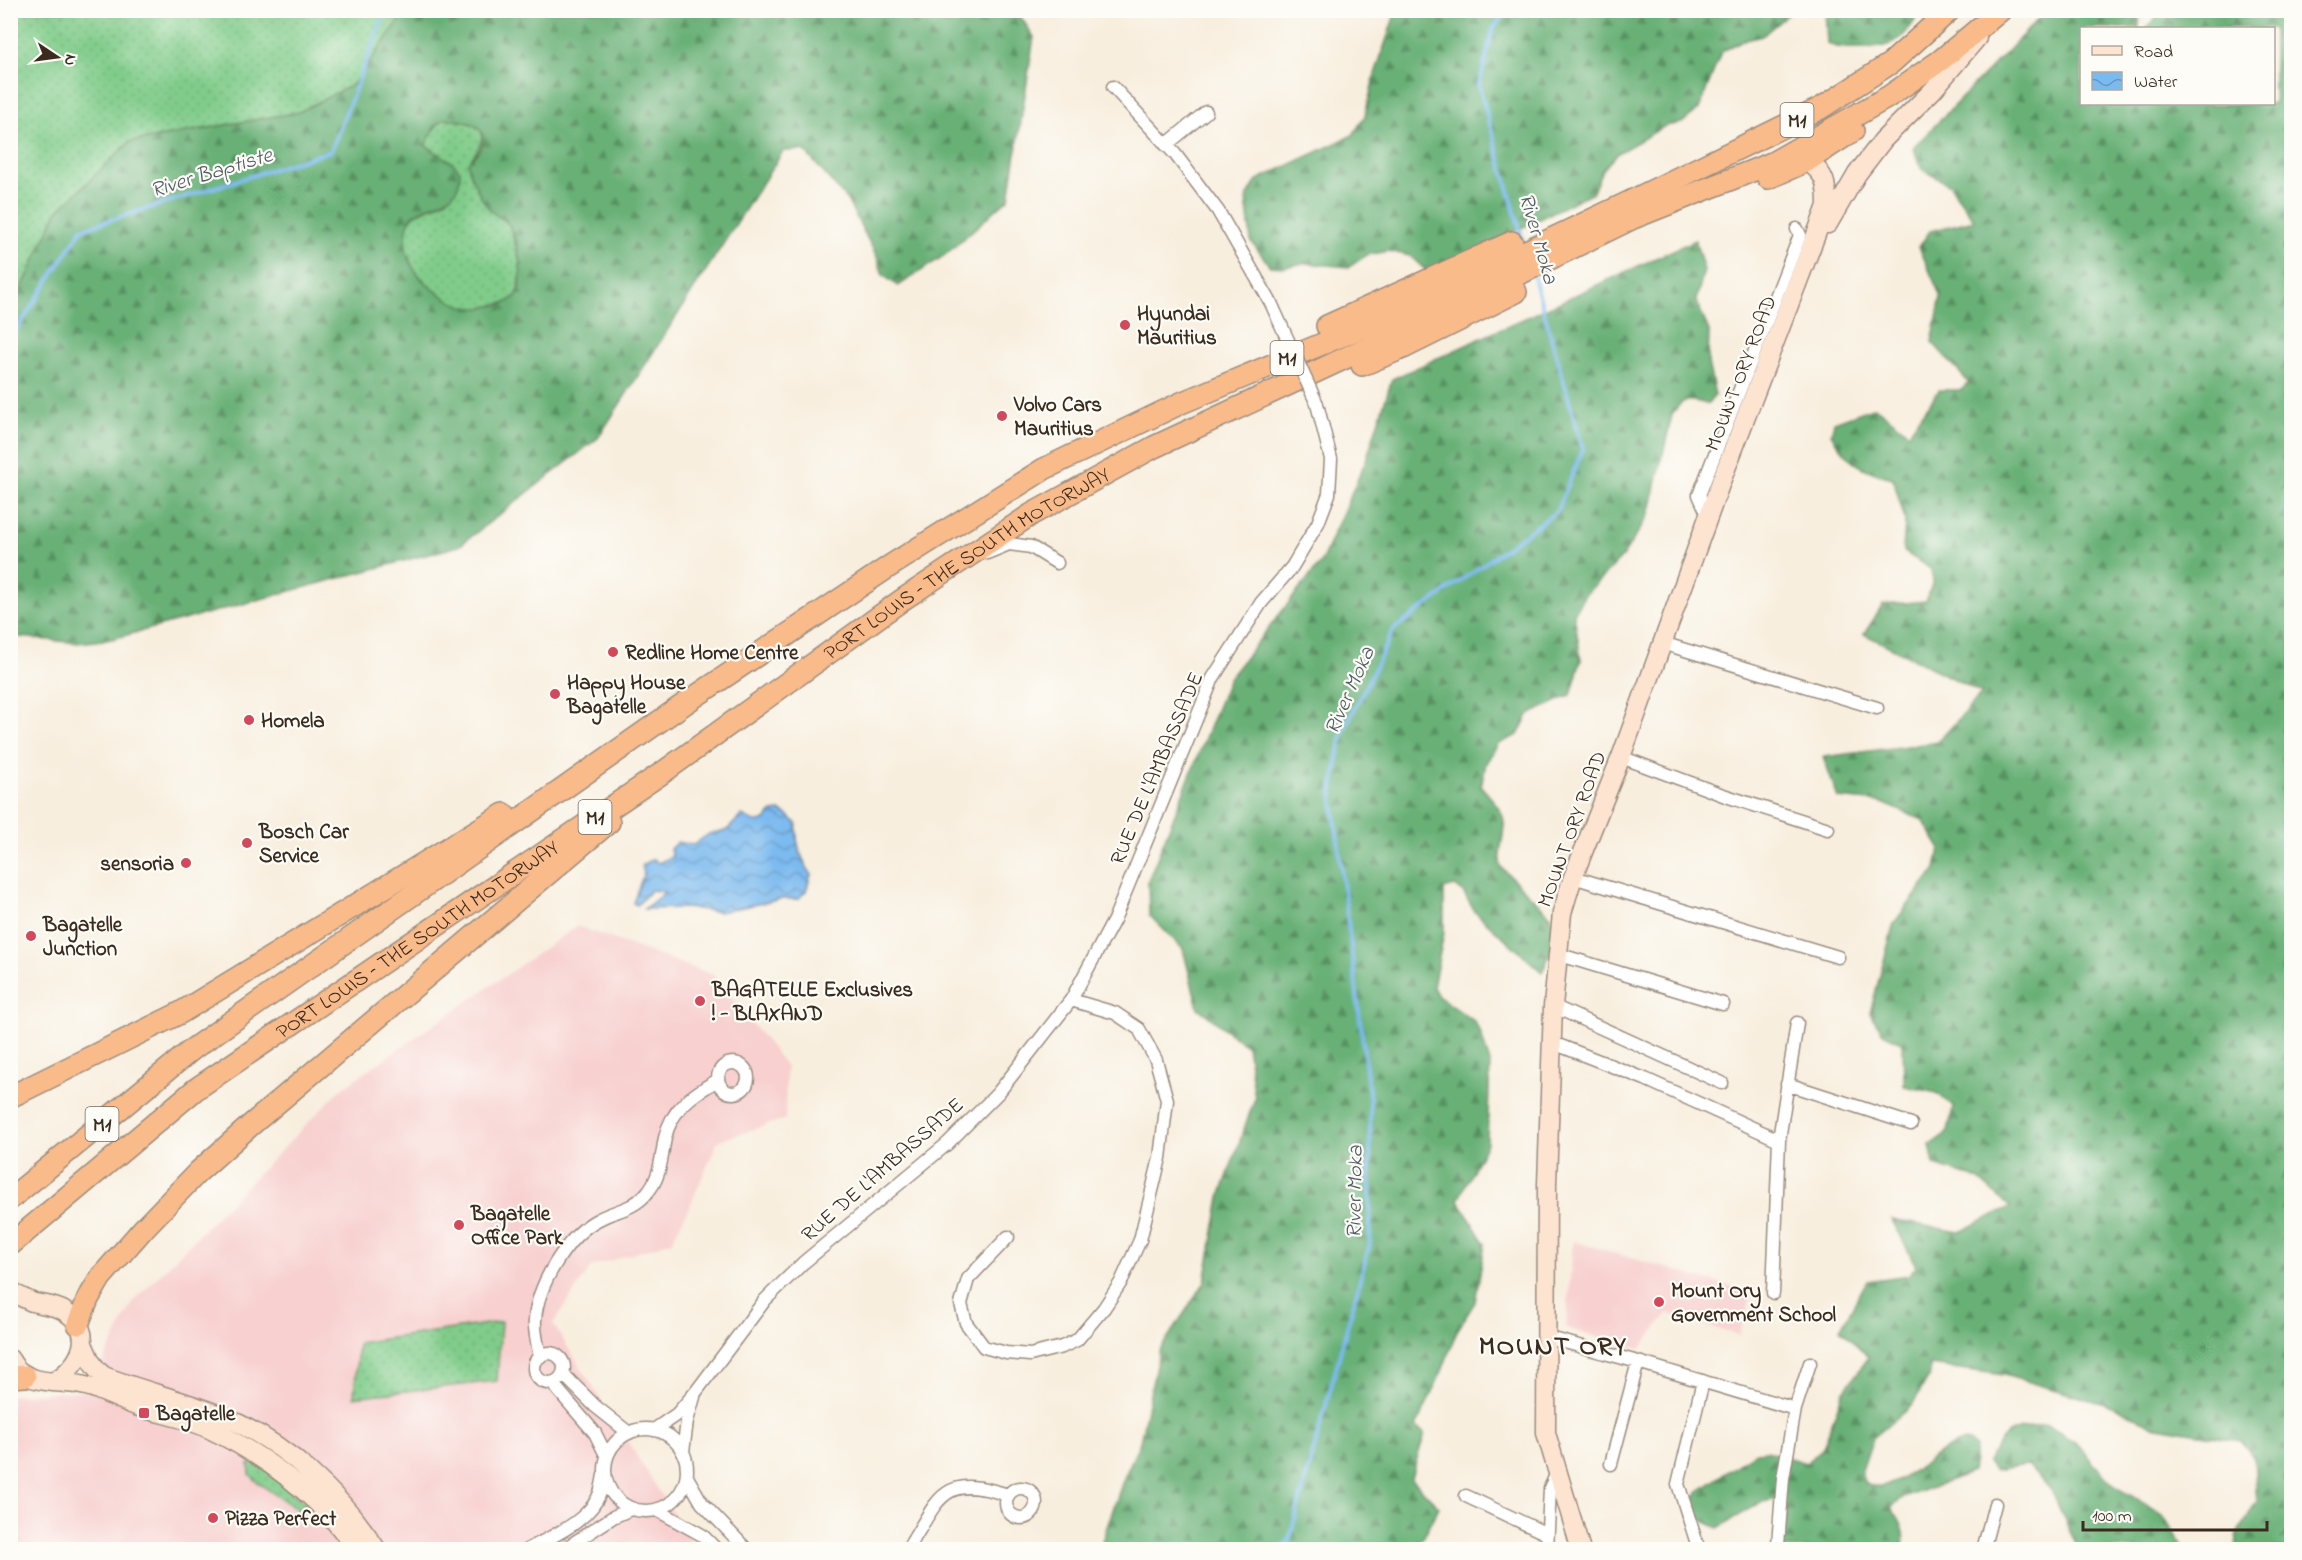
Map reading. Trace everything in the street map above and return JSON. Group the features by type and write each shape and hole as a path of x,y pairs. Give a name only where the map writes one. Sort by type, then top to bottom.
{"highway":[{"name":"PORT LOUIS – THE SOUTH MOTORWAY","path":"10,1245 196,1089 662,773 902,600 1032,514 1154,447 1305,375 1397,323 1630,211 1806,115 1891,63 1950,10"},
{"name":"PORT LOUIS – THE SOUTH MOTORWAY","path":"1630,211 1772,163 1888,96 1941,60 1999,12"},
{"path":"1397,323 1630,211 1807,161 1923,85 1941,60"},
{"name":"PORT LOUIS – THE SOUTH MOTORWAY","path":"10,1199 194,1048 687,702 890,566 1044,469 1181,403 1397,323"},
{"path":"10,1097 180,1013 687,702"},
{"path":"78,1324 101,1276 144,1227 198,1172 627,806 662,773"}],"main road":[{"name":"MOUNT ORY ROAD","path":"1808,259 1833,214 1883,140 1933,90 1999,12"},
{"name":"MOUNT ORY ROAD","path":"1581,1550 1546,1433 1547,1184 1553,1006 1562,914 1573,877 1621,757 1747,414 1827,206 1827,185 1819,170 1807,161"},
{"path":"10,1292 32,1302 64,1311 78,1324 84,1346 97,1371 104,1377 225,1417 272,1444 319,1480 344,1506 377,1550"},
{"path":"53,1382 71,1368 79,1358 84,1346"},
{"path":"10,1359 18,1376 78,1384 97,1389 136,1406 204,1427 230,1440 302,1489 326,1512 356,1550"}],"street":[{"name":"RUE DE L'AMBASSADE","path":"654,1430 677,1414 695,1393 765,1300 803,1263 947,1144 998,1093 1071,1000 1114,920 1213,678 1261,603 1292,567 1318,523 1329,494 1331,459 1317,404 1271,303 1218,210 1166,145 1113,87"},
{"path":"1166,145 1206,112"},
{"path":"1709,518 1700,495 1800,235 1797,229"},
{"path":"902,600 976,558 1009,544 1031,547 1057,563"},
{"path":"1662,643 1877,708"},
{"path":"1621,757 1723,795 1828,829"},
{"path":"1573,877 1838,957"},
{"path":"1557,954 1723,1004"},
{"path":"1008,1238 968,1279 960,1304 966,1323 984,1347 1006,1353 1030,1355 1062,1347 1077,1340 1104,1308 1121,1282 1140,1240 1160,1158 1167,1100 1156,1060 1139,1029 1115,1013 1071,1000"},
{"path":"1553,1006 1722,1083"},
{"path":"1773,1293 1779,1140 1797,1023"},
{"path":"1553,1043 1645,1079 1779,1140"},
{"path":"540,1357 535,1321 541,1293 552,1266 577,1237 597,1220 629,1208 647,1193 657,1177 663,1160 665,1137 674,1115 692,1095 718,1080"},
{"path":"1787,1084 1911,1124"},
{"path":"1546,1337 1795,1408"},
{"path":"552,1383 563,1374 564,1365 558,1356 549,1353 540,1357 535,1365 536,1375 543,1382 552,1383 595,1433 607,1457"},
{"path":"1611,1464 1638,1362"},
{"path":"1778,1545 1783,1478 1795,1408 1810,1363"},
{"path":"563,1374 595,1406 629,1433"},
{"path":"1699,1550 1678,1484 1704,1381"},
{"path":"683,1452 687,1421 695,1393"},
{"path":"527,1550 560,1531 591,1509 600,1494 607,1457 614,1445 629,1433 641,1429 654,1430 671,1438 683,1452 687,1464 687,1477 677,1498 668,1506 657,1510 639,1511 621,1503 612,1494 607,1484 605,1470"},
{"path":"1547,1550 1550,1488 1557,1473"},
{"path":"687,1477 702,1503 747,1550"},
{"path":"907,1550 944,1494 954,1488 971,1486 1008,1495"},
{"path":"1466,1496 1547,1534"},
{"path":"1983,1550 1995,1504"},
{"path":"563,1550 613,1517 631,1509"},
{"path":"657,1510 702,1535 717,1550"}],"shaded area":[{"name":"Bagatelle","path":"577,926 713,975 786,1066 785,1119 718,1141 672,1241 591,1267 553,1324 696,1549 11,1550 11,1396 89,1390 133,1302 341,1089"},
{"name":"Mount Ory Government School","path":"1573,1241 1752,1293 1739,1336 1668,1313 1640,1349 1566,1328"}],"green space":[{"path":"1016,10 1034,37 1009,198 945,255 898,286 883,275 877,257 847,200 804,150 783,151 598,438 459,546 112,639 78,643 11,636 11,312 57,212 130,142 299,112 354,84 406,11","holes":["444,119 473,124 482,133 483,140 480,148 468,163 471,175 476,188 491,211 509,225 520,261 519,290 513,299 502,304 473,308 451,301 419,276 407,253 405,244 407,226 411,218 423,209 445,200 456,190 459,182 460,171 453,163 425,145 436,126"]},
{"path":"1825,10 1920,11 1909,29 1897,41 1882,47 1851,48 1827,43"},
{"path":"11,11 406,11 354,84 299,112 130,142 57,212 11,312"},
{"path":"1396,11 1792,11 1762,36 1741,41 1721,52 1699,109 1682,123 1665,126 1618,153 1602,170 1593,192 1430,274 1410,256 1389,251 1367,255 1349,267 1305,263 1284,267 1270,266 1251,241 1246,199 1257,180 1353,135 1365,116 1374,77"},
{"path":"2046,11 2140,11 2139,27 2080,27 2080,105 2275,105 2275,27 2146,27 2159,11 2291,11 2291,1549 2236,1549 2237,1536 2257,1501 2254,1458 2241,1441 2152,1426 2115,1407 2004,1375 1930,1365 1930,1375 1912,1405 1873,1438 1861,1473 1865,1484 1878,1486 1890,1484 1954,1445 1967,1441 1976,1447 1972,1472 1901,1499 1891,1507 1903,1527 1905,1537 1903,1549 1781,1549 1787,1516 1783,1507 1773,1500 1762,1502 1718,1528 1699,1518 1693,1510 1694,1499 1699,1491 1756,1452 1766,1451 1806,1463 1823,1448 1843,1392 1869,1357 1840,1329 1867,1281 1909,1275 1916,1266 1892,1220 1960,1232 2010,1207 1978,1179 1934,1165 1930,1145 1948,1132 1953,1107 1937,1093 1904,1086 1903,1043 1883,1033 1870,1013 1894,923 1936,869 1940,848 1923,820 1880,802 1838,798 1823,757 1938,742 1982,693 1864,634 1883,605 1926,601 1933,581 1931,569 1903,551 1905,520 1893,478 1857,464 1844,452 1831,434 1834,422 1875,407 1909,433 1939,390 1961,390 1969,383 1932,342 1941,297 1919,247 1930,231 1974,220 1950,185 1922,169 1913,148"},
{"path":"444,119 467,122 480,129 481,142 468,163 491,211 509,224 522,271 517,295 508,302 477,309 456,305 428,286 413,268 404,247 408,223 414,215 447,200 460,171 453,163 425,145 436,126"},
{"path":"1695,240 1704,270 1696,301 1709,331 1708,363 1715,395 1708,404 1696,401 1683,402 1672,415 1649,515 1623,556 1584,596 1574,614 1581,660 1571,695 1528,715 1518,735 1498,744 1486,763 1481,786 1498,807 1504,820 1500,853 1501,867 1551,916 1553,930 1551,945 1542,972 1475,912 1463,892 1455,886 1444,889 1444,933 1433,987 1438,996 1474,1021 1480,1031 1490,1063 1487,1143 1458,1200 1485,1244 1475,1302 1457,1331 1442,1371 1416,1427 1425,1433 1411,1478 1439,1507 1422,1540 1405,1549 1099,1550 1124,1478 1140,1442 1159,1351 1205,1282 1220,1197 1255,1098 1247,1046 1198,1008 1183,949 1149,915 1148,881 1229,678 1321,562 1366,460 1392,379"},
{"path":"501,1322 497,1381 354,1397 358,1343"},
{"path":"2047,1425 2075,1442 2112,1484 2163,1515 2184,1549 2078,1549 2051,1490 2028,1465 1994,1470 1987,1462 1999,1443 2010,1433"},
{"path":"254,1463 261,1466 323,1518 304,1514 257,1482 250,1474 249,1464"}],"water":[{"path":"780,811 797,824 800,850 811,874 806,891 798,899 782,899 719,912 691,908 644,909 665,892 651,890 637,905 633,903 644,873 642,865 653,859 658,863 672,857 670,849 677,842 693,845 709,834 727,830 742,815 750,820 761,822 772,812"}],"waterway":[{"name":"River Baptiste","path":"10,340 82,229 331,151 386,10"},
{"name":"River Moka","path":"1507,10 1493,29 1479,86 1524,244"},
{"name":"River Moka","path":"1281,1550 1289,1541 1370,1243 1370,1101 1332,792 1342,734 1394,629 1557,511 1583,449 1533,274"}],"place":[{"name":"Hyundai Mauritius","path":"1125,325"},
{"name":"Volvo Cars Mauritius","path":"1002,416"},
{"name":"Redline Home Centre","path":"613,652"},
{"name":"Happy House Bagatelle","path":"555,694"},
{"name":"Homela","path":"249,720"},
{"name":"Bosch Car Service","path":"247,843"},
{"name":"sensoria","path":"186,863"},
{"name":"Bagatelle Junction","path":"31,936"},
{"name":"BAGATELLE Exclusives ! - BLAXAND","path":"700,1001"},
{"name":"Bagatelle Office Park","path":"459,1225"},
{"name":"Mount Ory Government School","path":"1659,1302"},
{"name":"Bagatelle","path":"144,1413"},
{"name":"Pizza Perfect","path":"213,1518"}],"district":[{"name":"MOUNT ORY","path":"1553,1345"}]}
